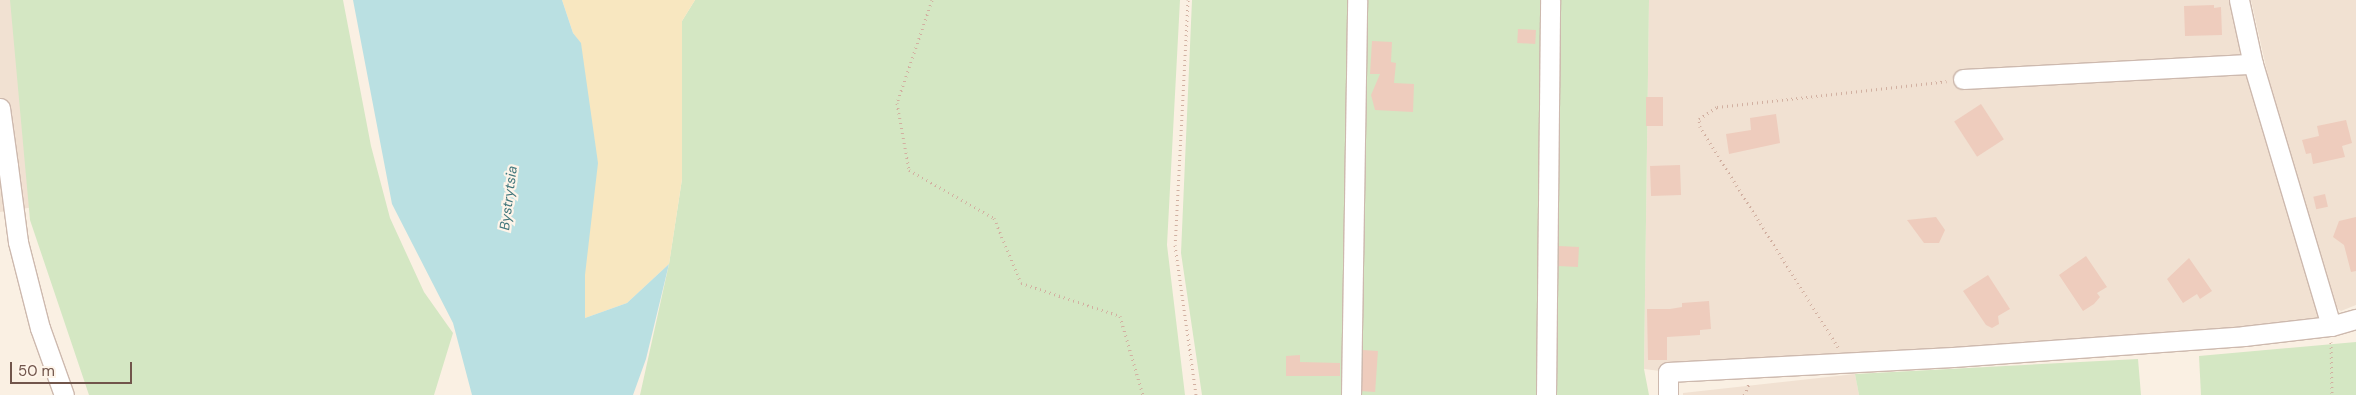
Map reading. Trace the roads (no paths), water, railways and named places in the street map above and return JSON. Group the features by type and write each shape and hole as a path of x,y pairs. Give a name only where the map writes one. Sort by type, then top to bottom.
{"street":[{"path":"1352,395 1357,0"},
{"path":"1546,395 1550,0"},
{"path":"2239,0 2254,64 2331,326"},
{"path":"1963,79 2254,64"},
{"path":"0,108 4,163 18,242 40,328 64,395"},
{"path":"1668,395 1668,372 2235,337 2331,326 2356,319"}],"water":[{"name":"Bystrytsia","path":"353,0 562,0 573,33 581,43 598,163 585,275 585,318 627,303 669,264 646,359 633,395 472,395 453,323 392,204"}]}
